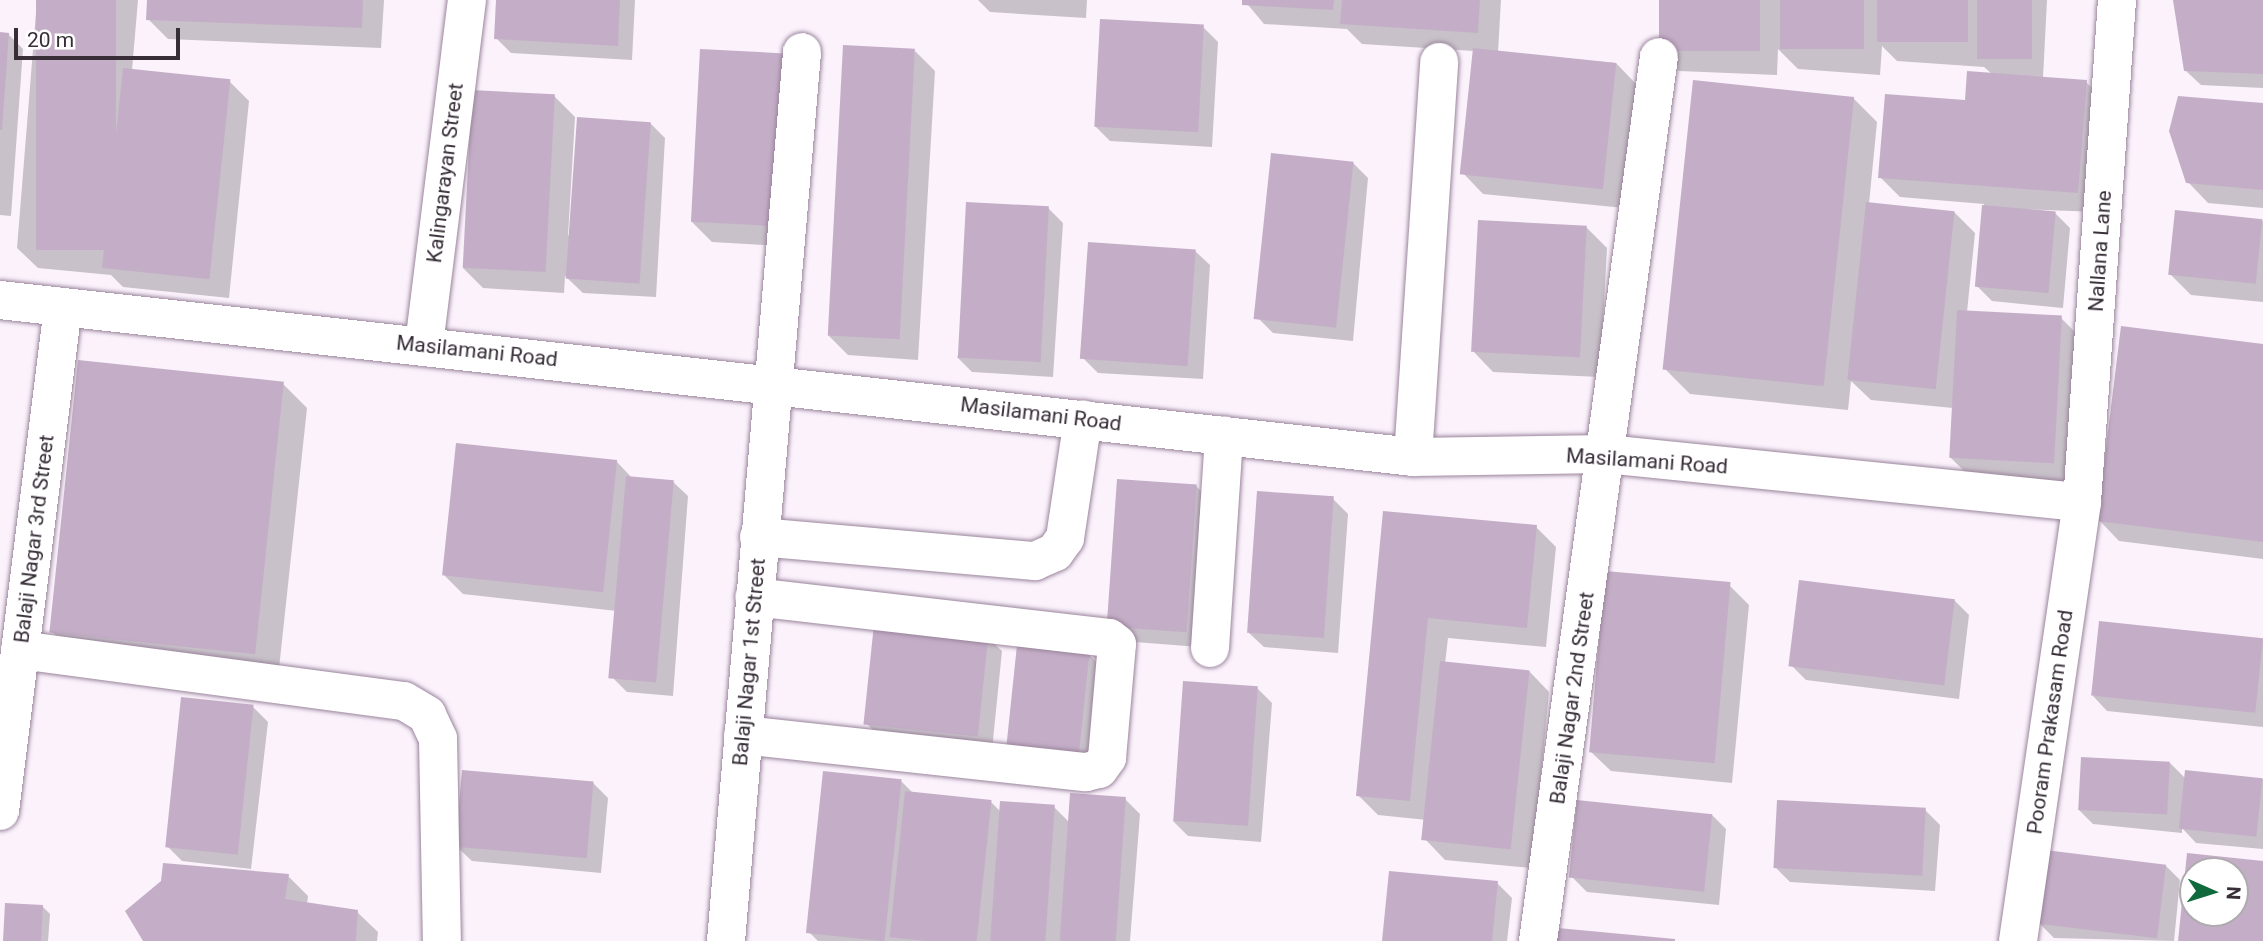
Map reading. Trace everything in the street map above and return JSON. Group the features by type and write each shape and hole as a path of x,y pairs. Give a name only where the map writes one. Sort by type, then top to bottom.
{"street":[{"name":"Kalingarayan Street","path":"424,345 467,0"},
{"name":"Nallana Lane","path":"2082,502 2117,0"},
{"name":"Balaji Nagar 1st Street","path":"726,941 771,383 802,51"},
{"name":"Balaji Nagar 2nd Street","path":"1538,941 1659,57"},
{"path":"1413,457 1439,62"},
{"name":"Masilamani Road","path":"0,300 771,383 1413,457 1606,454 2082,502"},
{"name":"Balaji Nagar 3rd Street","path":"0,811 63,307"},
{"path":"759,537 1035,561 1055,552 1065,538 1083,419"},
{"path":"1210,648 1224,435"},
{"name":"Pooram Prakasam Road","path":"2018,941 2082,502"},
{"path":"743,734 1086,772 1100,769 1107,758 1117,645 1109,638 754,597"},
{"path":"20,650 404,701 427,715 438,738 442,941"}],"building":[{"path":"36,0 116,0 116,250 36,250"},
{"path":"147,0 363,0 362,28 146,20"},
{"path":"496,0 620,0 618,46 494,39"},
{"path":"1242,0 1334,0 1333,10 1242,5"},
{"path":"1342,0 1480,0 1478,33 1340,24"},
{"path":"1659,0 1760,0 1760,51 1659,51"},
{"path":"1780,0 1864,0 1864,49 1780,49"},
{"path":"1877,0 1968,0 1968,42 1877,42"},
{"path":"1977,0 2032,0 2032,59 1977,59"},
{"path":"2173,0 2263,0 2263,74 2184,71"},
{"path":"1100,19 1204,24 1198,132 1094,127"},
{"path":"0,32 9,33 2,130 0,130"},
{"path":"843,45 915,49 900,339 828,336"},
{"path":"1473,48 1616,63 1603,189 1460,174"},
{"path":"700,49 789,54 780,226 691,222"},
{"path":"123,68 230,79 209,279 102,268"},
{"path":"1967,71 2087,80 2078,193 1878,178 1885,94 1965,100"},
{"path":"1693,80 1854,97 1824,386 1663,369"},
{"path":"472,90 555,94 546,272 463,268"},
{"path":"2178,96 2263,103 2263,190 2186,183 2169,131"},
{"path":"577,117 651,122 640,284 566,279"},
{"path":"1271,153 1354,162 1336,328 1254,319"},
{"path":"966,202 1049,206 1041,362 958,358"},
{"path":"1866,202 1955,211 1936,389 1847,380"},
{"path":"1982,205 2056,211 2049,293 1975,287"},
{"path":"2175,210 2263,219 2256,284 2168,275"},
{"path":"1478,220 1587,226 1580,358 1471,352"},
{"path":"1088,242 1196,250 1188,366 1080,359"},
{"path":"1957,310 2062,315 2054,463 1949,458"},
{"path":"2121,326 2263,344 2263,542 2097,521"},
{"path":"78,360 284,382 255,654 49,632"},
{"path":"456,443 617,460 603,592 442,575"},
{"path":"626,476 674,480 656,682 608,678"},
{"path":"1117,479 1197,485 1186,632 1107,627"},
{"path":"1257,491 1334,496 1324,638 1247,633"},
{"path":"1383,511 1537,525 1527,628 1428,618 1410,801 1356,796"},
{"path":"1605,571 1731,582 1715,763 1589,752"},
{"path":"1799,580 1955,599 1944,685 1788,666"},
{"path":"2099,621 2263,638 2255,713 2091,696"},
{"path":"874,624 988,636 978,736 863,724"},
{"path":"1017,645 1090,653 1078,762 1006,754"},
{"path":"1440,661 1530,670 1511,849 1421,840"},
{"path":"1183,681 1258,686 1248,826 1173,821"},
{"path":"181,697 254,705 238,855 165,847"},
{"path":"2081,757 2170,762 2167,815 2078,810"},
{"path":"462,770 593,782 587,858 455,847"},
{"path":"2185,770 2263,778 2256,837 2179,829"},
{"path":"823,771 902,779 885,941 806,933"},
{"path":"905,791 992,800 977,941 926,941 890,937"},
{"path":"1070,793 1126,797 1116,941 1060,941"},
{"path":"1577,800 1712,814 1704,892 1569,878"},
{"path":"1777,800 1926,808 1922,876 1773,868"},
{"path":"1000,801 1055,805 1045,941 990,941"},
{"path":"2045,850 2166,865 2157,938 2036,923"},
{"path":"2187,853 2225,857 2187,857"},
{"path":"2249,860 2263,861 2263,941 2178,941 2179,927 2249,927"},
{"path":"163,863 289,874 285,899 358,910 356,941 143,941 125,911 161,881"},
{"path":"1389,871 1498,881 1492,941 1382,941"},
{"path":"5,903 43,905 41,941 3,941"},
{"path":"1558,928 1675,939 1675,941 1557,941"}]}
